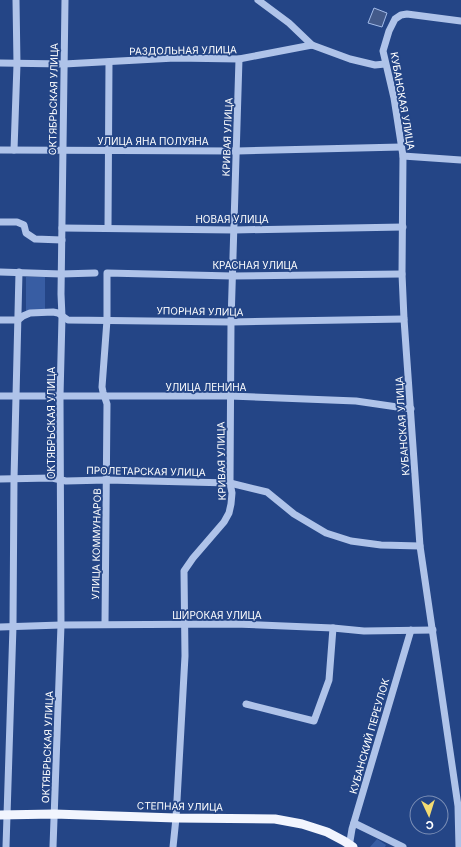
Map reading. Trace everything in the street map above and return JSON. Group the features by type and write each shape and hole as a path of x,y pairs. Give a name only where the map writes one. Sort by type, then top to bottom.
{"main road":[{"name":"СТЕПНАЯ УЛИЦА","path":"4,815 54,814 176,818 275,819 302,824 327,832 350,846"}],"street":[{"path":"14,150 17,64 16,0"},
{"name":"ОКТЯБРЬСКАЯ УЛИЦА","path":"53,847 61,625 60,396 65,0"},
{"path":"258,0 289,23 312,45 350,59 375,65 385,64"},
{"name":"КУБАНСКАЯ УЛИЦА","path":"459,847 458,806 420,546 402,274 403,156 394,98 383,51 388,31 395,19 401,15 407,14 461,21"},
{"name":"РАЗДОЛЬНАЯ УЛИЦА","path":"0,63 64,64 175,58 239,59 312,45"},
{"name":"КРИВАЯ УЛИЦА","path":"173,847 185,656 184,571 193,558 224,522 229,513 232,493 230,483 231,322 239,59"},
{"path":"108,228 110,62"},
{"name":"УЛИЦА ЯНА ПОЛУЯНА","path":"0,150 237,151 401,147"},
{"path":"403,156 461,160"},
{"path":"0,222 17,222 24,225 26,233 35,239 62,240"},
{"name":"НОВАЯ УЛИЦА","path":"62,228 234,230 403,228"},
{"path":"0,272 61,274 95,273"},
{"path":"6,847 4,815 13,626 14,479 19,272"},
{"name":"КРАСНАЯ УЛИЦА","path":"107,273 232,276 402,274"},
{"name":"УЛИЦА КОММУНАРОВ","path":"105,624 107,404 102,387 107,320 107,273"},
{"name":"УПОРНАЯ УЛИЦА","path":"0,320 18,320 30,313 53,312 68,320 231,322 404,319"},
{"name":"УЛИЦА ЛЕНИНА","path":"0,396 230,396 356,401 411,409"},
{"name":"ПРОЛЕТАРСКАЯ УЛИЦА","path":"0,479 52,478 66,481 107,480 230,483 267,492 294,514 326,533 351,541 381,545 420,546"},
{"name":"ШИРОКАЯ УЛИЦА","path":"0,626 235,624 333,628 364,631 433,630"},
{"path":"246,704 314,721 330,680 333,628"},
{"name":"КУБАНСКИЙ ПЕРЕУЛОК","path":"350,846 354,823 411,630"},
{"path":"354,823 375,832 388,844 403,847"}],"shaded area":[{"path":"374,8 387,13 382,27 368,23"},
{"path":"26,277 45,277 45,312 26,312"},
{"path":"377,839 386,845 385,847 370,847"}]}
